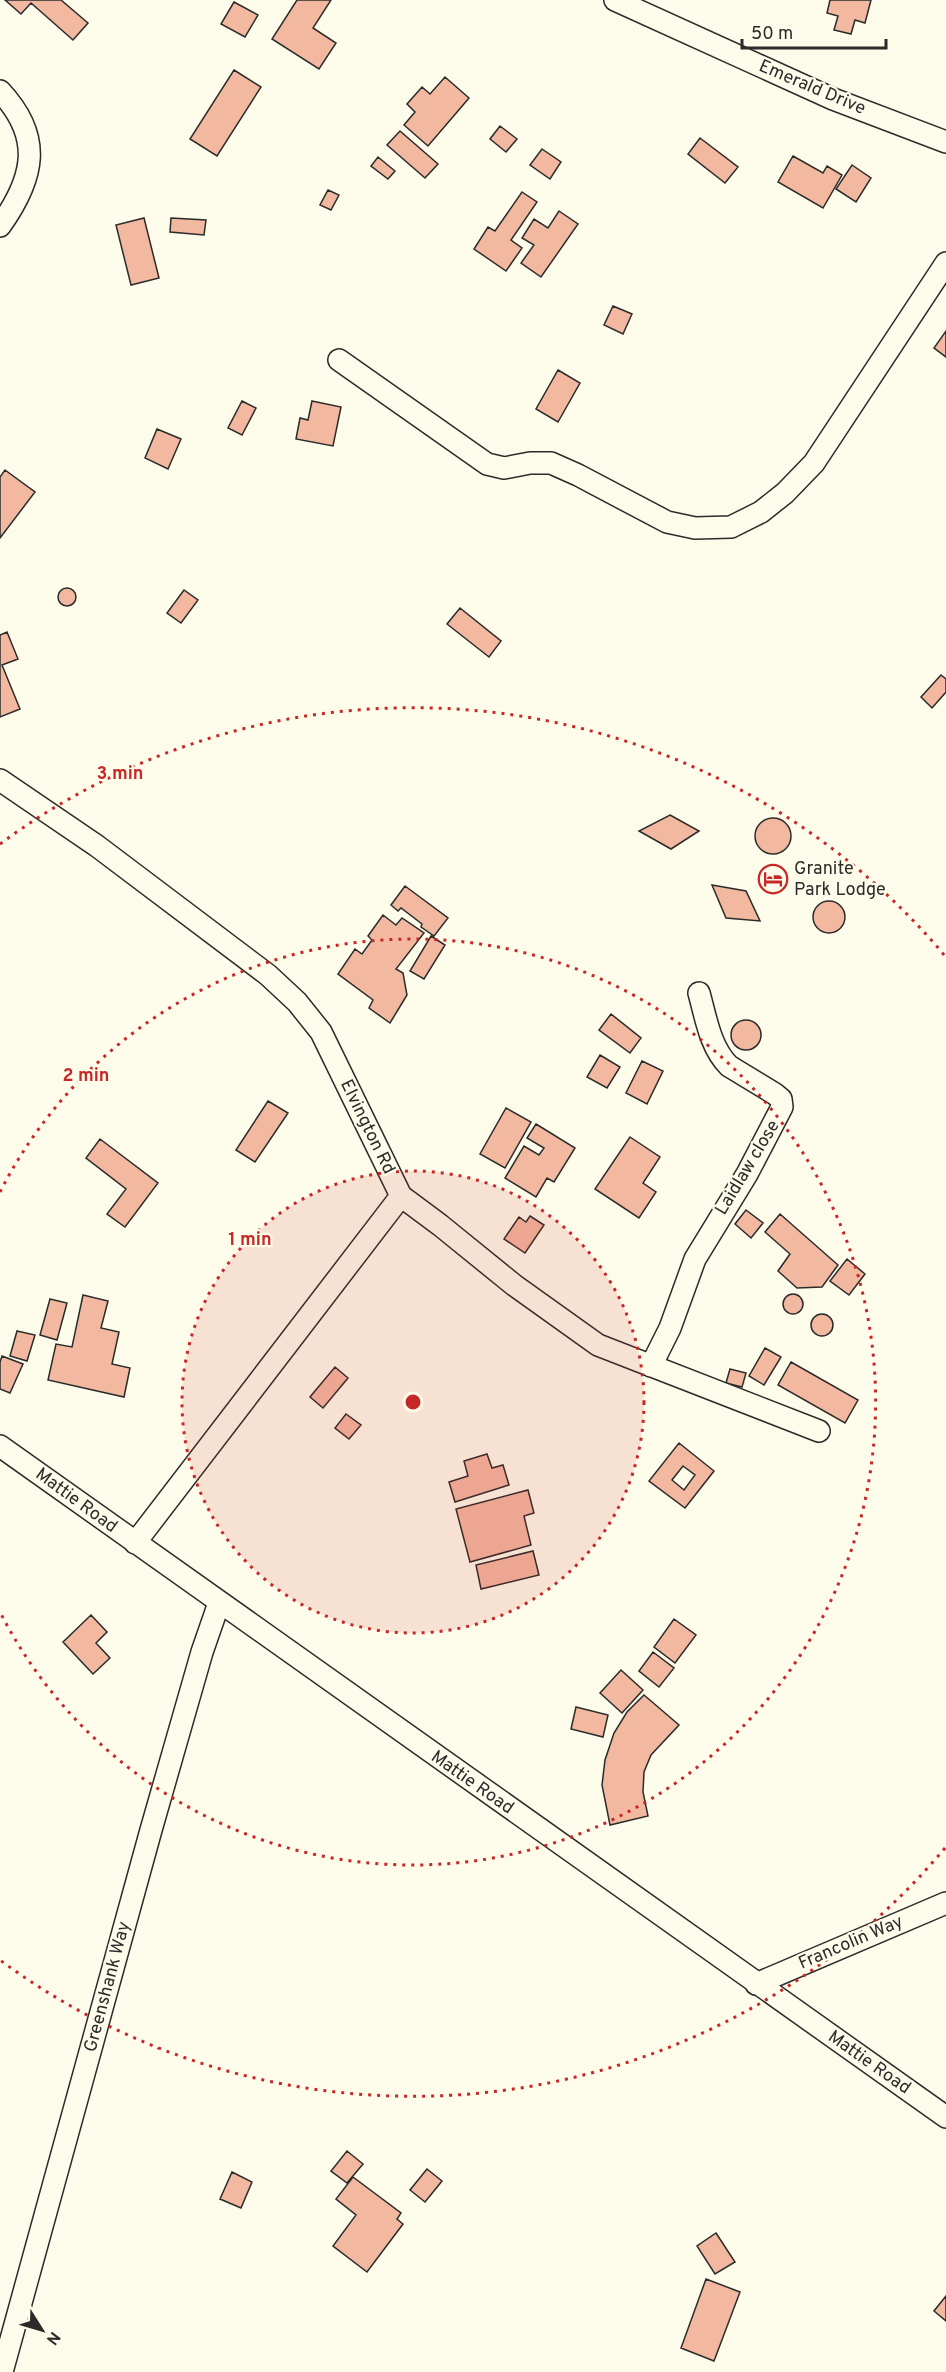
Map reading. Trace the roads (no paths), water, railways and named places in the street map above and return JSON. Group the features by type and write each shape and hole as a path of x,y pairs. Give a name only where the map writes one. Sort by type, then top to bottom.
{"street":[{"name":"Emerald Drive","path":"615,0 833,99 946,142"},
{"path":"0,91 15,107 28,131 29,153 26,175 20,193 0,226"},
{"path":"339,360 487,464 504,468 530,463 551,463 667,522 695,528 731,527 761,512 785,493 813,463 946,263"},
{"name":"Elvington Rd","path":"0,780 97,846 268,975 297,1002 321,1032 400,1197 135,1543"},
{"name":"Laidlaw close","path":"651,1366 670,1328 696,1259 747,1174 782,1107 781,1099 775,1094 723,1060 712,1040 699,993"},
{"path":"400,1197 598,1345 819,1431"},
{"name":"Mattie Road","path":"0,1446 946,2117"},
{"name":"Greenshank Way","path":"2,2372 151,1830 202,1652 219,1603"},
{"name":"Francolin Way","path":"756,1984 946,1903"}],"place":[{"name":"Granite Park Lodge","path":"773,879"}]}
